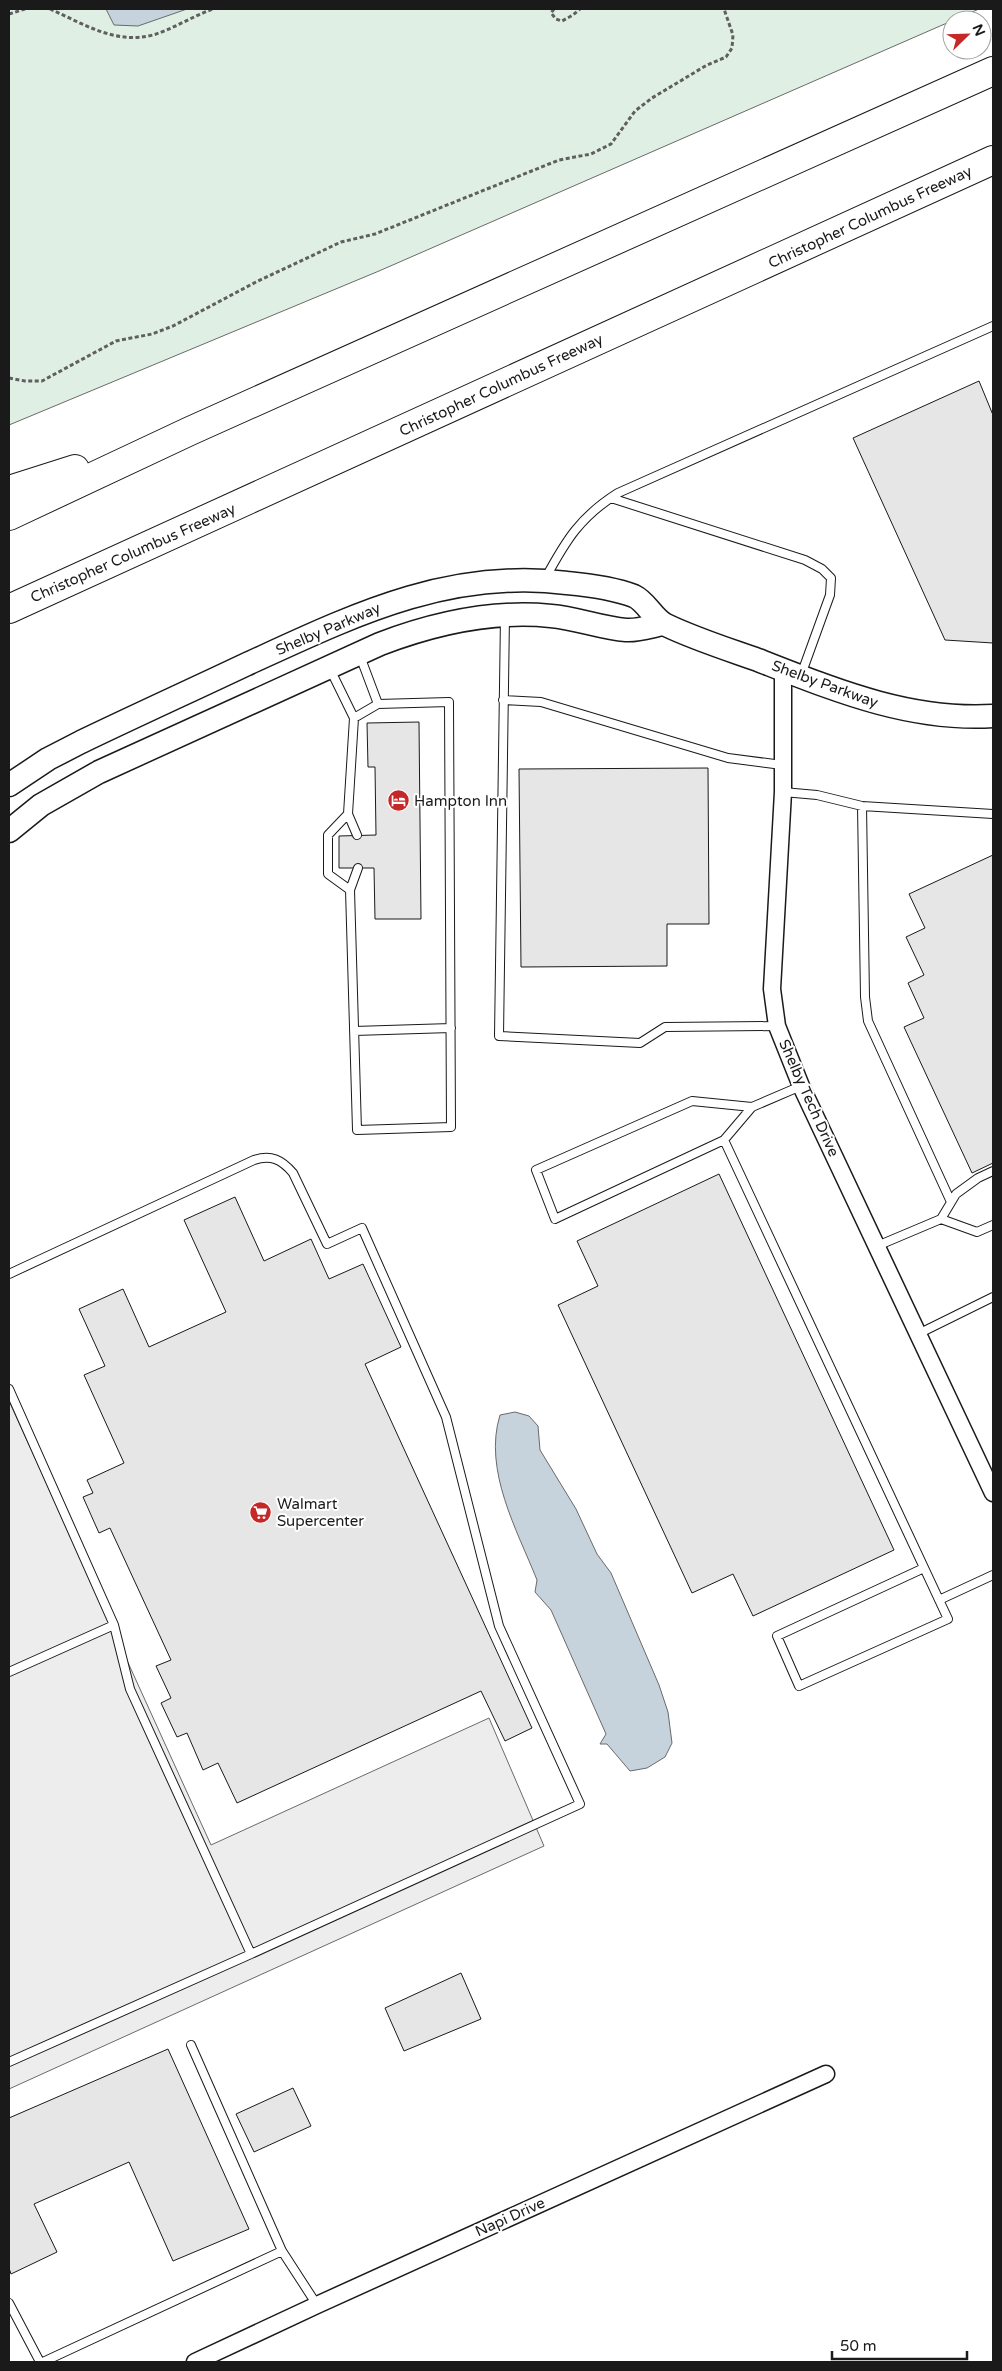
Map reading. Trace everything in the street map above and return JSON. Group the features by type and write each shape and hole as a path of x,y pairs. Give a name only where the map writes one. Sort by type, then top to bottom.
{"highway":[{"path":"9,516 190,431 993,71"},
{"name":"Christopher Columbus Freeway","path":"9,609 993,160"},
{"path":"9,490 190,431"},
{"path":"9,623 156,543"}],"street":[{"name":"Shelby Parkway","path":"9,786 48,759 80,742 312,634 384,604 440,588 491,580 545,580 602,588 636,597 663,624 876,704 932,715 993,716"},
{"path":"424,628 438,616 442,609 440,588"},
{"path":"9,830 41,805 92,776 359,653 424,628 475,617 505,615 550,616 626,630 663,624"},
{"name":"Shelby Tech Drive","path":"792,673 782,765 783,792 772,989 778,1026 801,1086 993,1494"},
{"name":"Napi Drive","path":"195,2362 826,2074"}],"lane":[{"path":"545,580 574,530 594,509 611,498 993,326"},
{"path":"611,498 805,560 822,569 831,578 830,595 792,673"},
{"path":"505,615 499,1036 640,1043 665,1026 778,1026"},
{"path":"359,653 378,704"},
{"path":"329,667 354,718 348,814 356,835"},
{"path":"503,700 540,702 728,758 782,765"},
{"path":"354,718 378,704 450,702 451,1127 357,1130 350,890 358,868"},
{"path":"783,792 817,795 862,806 993,814"},
{"path":"862,806 864,997 868,1021 952,1202"},
{"path":"348,814 328,835 328,874 350,890"},
{"path":"354,1032 451,1028"},
{"path":"752,1107 692,1101 536,1170 555,1219 724,1140 752,1107 801,1086"},
{"path":"724,1140 939,1600 948,1620 799,1686 777,1636 924,1568"},
{"path":"9,1274 263,1157 274,1158 285,1163 293,1173 327,1244 362,1228 446,1417 499,1626 580,1804 9,2062"},
{"path":"877,1246 941,1219 956,1194 978,1178 993,1171"},
{"path":"941,1219 977,1232 993,1225"},
{"path":"918,1334 993,1296"},
{"path":"9,1389 114,1625 130,1689 251,1954"},
{"path":"939,1600 993,1575"},
{"path":"9,1672 114,1625"},
{"path":"191,2045 282,2251 317,2305"},
{"path":"9,2303 42,2362 282,2251"}],"path":[{"path":"9,14 25,9"},
{"path":"50,9 98,31 121,38 152,35 213,9"},
{"path":"554,9 551,13 556,19 562,21 573,16 580,9"},
{"path":"9,378 25,381 42,381 116,341 152,334 174,326 256,282 342,242 375,234 559,160 591,154 610,144 635,111 652,98 707,65 726,57 732,48 733,35 724,9"}],"green space":[{"path":"9,9 979,9 942,10 942,25 379,271 9,425"}],"shaded area":[{"path":"106,9 187,9 138,26 114,25"},
{"path":"9,1401 211,1845 489,1718 544,1846 9,2089"},
{"path":"515,1412 529,1416 538,1426 540,1450 576,1509 597,1554 611,1573 659,1685 668,1712 672,1743 665,1757 647,1768 630,1771 607,1744 600,1744 606,1734 551,1610 535,1592 537,1580 505,1499 496,1457 496,1436 500,1415"}],"building":[{"path":"979,381 993,415 993,643 945,640 853,438"},
{"name":"Hampton Inn","path":"419,722 421,919 375,919 374,868 339,868 339,836 376,835 375,767 368,767 367,723"},
{"path":"708,768 709,924 667,924 667,966 521,967 519,769"},
{"path":"993,855 993,1163 972,1173 904,1027 924,1018 908,983 924,975 906,937 925,928 909,894"},
{"path":"719,1174 894,1550 753,1616 733,1574 692,1593 558,1305 598,1286 577,1241"},
{"name":"Walmart Supercenter","path":"235,1197 264,1261 311,1239 329,1279 363,1264 401,1347 365,1364 532,1728 505,1741 481,1691 237,1803 218,1763 203,1770 187,1733 177,1737 161,1703 171,1698 156,1666 171,1660 110,1528 99,1533 83,1497 93,1493 87,1480 124,1463 84,1375 105,1366 79,1309 123,1289 149,1347 226,1312 184,1220"},
{"path":"461,1973 481,2019 404,2051 385,2008"},
{"path":"168,2049 249,2229 173,2261 129,2162 34,2204 57,2252 11,2274 9,2268 9,2118"},
{"path":"293,2088 311,2126 254,2152 236,2114"}],"place":[{"name":"Hampton Inn","path":"398,801"},
{"name":"Walmart Supercenter","path":"261,1513"}]}
